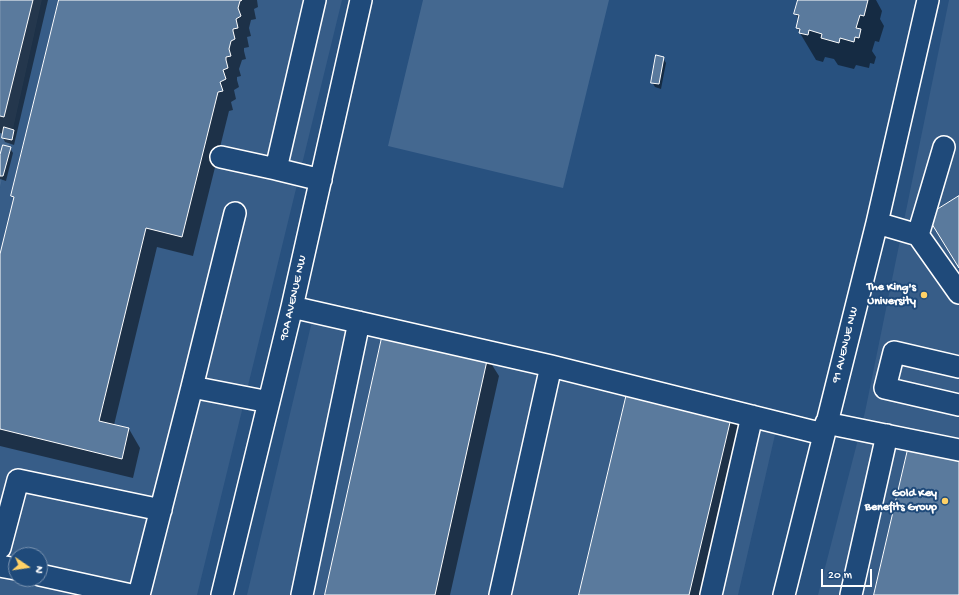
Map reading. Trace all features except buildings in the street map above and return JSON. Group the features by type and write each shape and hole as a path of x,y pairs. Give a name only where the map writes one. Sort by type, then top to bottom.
{"street":[{"path":"276,169 315,0"},
{"name":"90A AVENUE NW","path":"222,595 292,307 361,0"},
{"name":"91 AVENUE NW","path":"784,595 878,223 928,0"},
{"path":"918,235 944,147"},
{"path":"221,157 321,180"},
{"path":"139,595 235,213"},
{"path":"878,223 918,235 959,293"},
{"path":"292,307 551,366 752,416 825,429 887,435 959,450"},
{"path":"302,595 359,322"},
{"path":"959,367 894,352 885,388 959,405"},
{"path":"500,595 551,366"},
{"path":"192,387 269,402"},
{"path":"711,595 752,416"},
{"path":"851,595 887,435"},
{"path":"0,548 18,480 161,510"},
{"path":"48,577 131,595"}],"shaded area":[{"path":"0,0 42,0 0,188"},
{"path":"42,0 342,0 197,595 0,595 0,188"},
{"path":"423,0 609,0 563,188 388,146"},
{"path":"949,0 959,0 959,595 818,595 865,412"},
{"path":"317,300 780,413 738,595 247,595"}],"place":[{"name":"The King's University","path":"924,295"},
{"name":"Gold Key Benefits Group","path":"945,501"}]}
